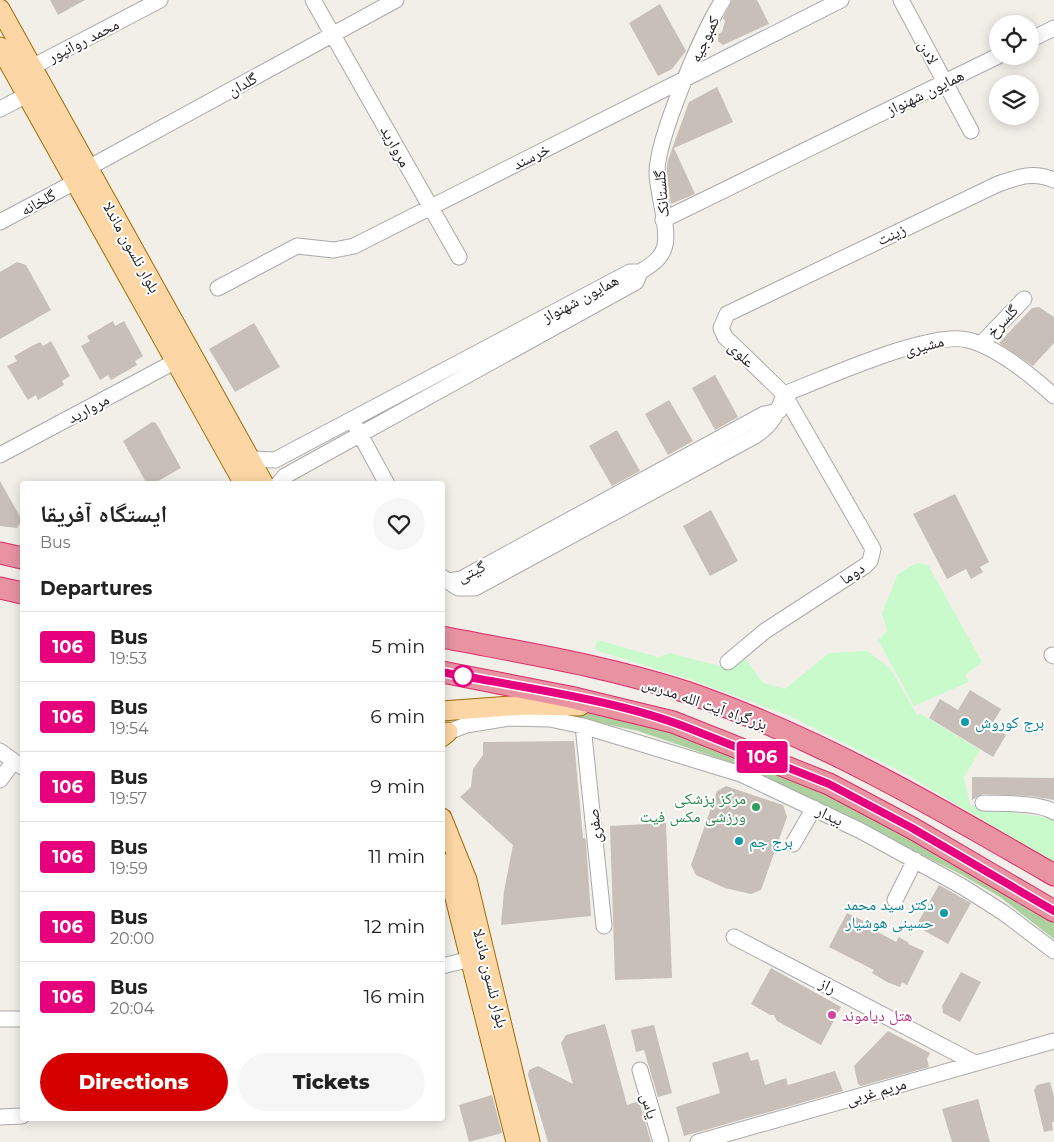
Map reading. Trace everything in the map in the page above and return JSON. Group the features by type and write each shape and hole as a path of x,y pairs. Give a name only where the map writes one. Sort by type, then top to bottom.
{"highway":[{"path":"0,553 20,558"},
{"path":"0,588 20,593"},
{"name":"بزرگراه آیت الله مدرس","path":"445,637 599,668 686,692 834,753 928,801 1054,875"},
{"name":"بزرگراه آیت الله مدرس","path":"445,673 631,711 673,722 829,784 912,828 1054,911"}],"main road":[{"name":"بلوار نلسون ماندلا","path":"0,9 262,481"},
{"name":"بلوار نلسون ماندلا","path":"0,47 242,481"},
{"path":"445,711 538,704 631,711"},
{"name":"بلوار نلسون ماندلا","path":"445,825 467,880 478,957 516,1142"},
{"name":"بلوار نلسون ماندلا","path":"445,870 478,957 530,1142"}],"street":[{"name":"محمد روانپور","path":"32,67 160,0"},
{"name":"مروارید","path":"313,0 459,257"},
{"name":"گلدان","path":"88,168 396,0"},
{"name":"خرسند","path":"218,288 297,246 334,250 348,248 840,0"},
{"name":"لادن","path":"901,0 971,131"},
{"name":"کمبوجیه","path":"686,78 718,3"},
{"path":"1039,36 1054,28"},
{"name":"همایون شهنواز","path":"663,220 989,60"},
{"name":"گلستانک","path":"636,275 660,258 665,248 666,237 657,173 659,154 686,78"},
{"path":"0,109 27,95"},
{"name":"زینت","path":"732,310 998,184 1025,175 1045,176 1054,180"},
{"name":"گلخانه","path":"0,222 75,182"},
{"name":"همایون شهنواز","path":"251,459 275,460 636,275"},
{"name":"همایون شهنواز","path":"280,481 284,476 636,275"},
{"name":"گلسرخ","path":"981,344 1024,299"},
{"name":"علوی","path":"732,310 722,322 724,337 784,394"},
{"name":"مشیری","path":"784,394 927,342 957,339 981,344 1037,381 1054,396"},
{"name":"مروارید","path":"0,455 176,361"},
{"name":"گیتی","path":"446,579 458,588 475,588 755,436 768,426 779,411 784,394"},
{"name":"دوما","path":"728,662 765,631 865,566 873,555 872,544 784,394"},
{"path":"353,419 385,481"},
{"name":"بیدار","path":"445,734 478,722 526,718 550,719 583,726 726,768 814,808 915,860 1004,913 1054,951"},
{"name":"بیدار","path":"583,726 612,725 714,758 760,776 866,826 959,875 1008,907 1054,942"},
{"name":"صفری","path":"583,726 604,926"},
{"path":"0,751 18,764 0,780"},
{"path":"983,803 1038,806 1048,808 1054,812"},
{"path":"793,844 814,808"},
{"path":"894,900 915,860"},
{"name":"راز","path":"734,936 975,1063"},
{"path":"445,965 478,957"},
{"path":"0,1019 20,1019"},
{"name":"مریم غربی","path":"698,1142 1054,1041"},
{"name":"یاس","path":"640,1070 661,1142"},
{"path":"0,1117 20,1116"},
{"path":"750,1127 754,1142"}],"green space":[{"path":"917,563 928,565 982,662 965,675 969,682 914,706 878,640 887,631 882,613 898,574"},
{"path":"597,640 658,657 670,653 727,668 740,655 748,662 763,683 785,689 829,653 867,651 890,668 917,715 921,714 980,750 964,777 970,805 1054,819 1054,863 904,773 790,716 695,681 595,650"},
{"path":"549,712 585,712 654,727 723,748 819,787 1054,917 1054,939 1000,897 960,874 750,769 638,731"}],"building":[{"path":"50,0 85,0 58,15"},
{"path":"732,0 757,0 769,24 723,45 718,41 718,34 722,32 725,21 723,18"},
{"path":"660,4 686,51 672,69 658,76 629,23"},
{"path":"717,87 733,122 674,148 695,194 671,204 666,174 668,160 689,102"},
{"path":"17,262 26,265 51,310 0,339 0,272"},
{"path":"1039,307 1054,317 1054,343 1033,366 999,343 1032,308"},
{"path":"113,321 115,326 124,321 143,356 135,361 137,365 111,380 108,375 100,380 81,346 90,341 87,336"},
{"path":"254,323 280,367 235,392 209,349"},
{"path":"51,341 70,376 62,381 64,385 38,400 36,395 28,400 7,366 17,361 14,356 40,342 43,346"},
{"path":"715,375 738,417 715,430 692,388"},
{"path":"669,400 693,441 668,455 645,414"},
{"path":"152,422 156,423 181,468 158,481 145,481 123,441"},
{"path":"617,430 640,471 612,486 589,446"},
{"path":"0,481 20,516 20,523 17,528 0,526"},
{"path":"955,494 989,562 980,567 983,572 971,579 966,569 947,579 913,514"},
{"path":"711,510 738,561 710,576 683,526"},
{"name":"برج کوروش","path":"970,690 1001,709 991,726 1006,735 993,757 929,718 940,699 958,710"},
{"path":"574,741 583,838 586,841 591,916 501,925 504,891 513,845 460,797 471,787 473,769 483,755 483,742"},
{"path":"972,777 1054,778 1054,800 1031,796 983,794 972,800"},
{"name":"برج جم","path":"726,786 783,805 787,817 761,890 751,894 725,888 696,875 691,865 717,791"},
{"path":"666,823 672,978 615,980 610,826"},
{"name":"دکتر سید محمد حسینی هوشیار","path":"939,885 971,903 948,944 916,926"},
{"path":"847,913 878,928 876,931 896,942 899,937 908,944 924,951 907,985 902,982 900,987 887,982 872,973 874,970 829,947"},
{"path":"771,968 841,1007 821,1045 777,1021 774,1015 770,1015 751,1004"},
{"path":"961,972 981,982 960,1022 943,1013 942,1006"},
{"path":"605,1024 627,1105 639,1101 651,1142 548,1142 528,1075 529,1070 538,1066 573,1084 561,1043 566,1035"},
{"path":"654,1025 672,1093 658,1097 644,1050 636,1052 631,1030"},
{"path":"888,1031 930,1053 927,1059 929,1067 861,1086 858,1084 854,1066"},
{"path":"748,1052 751,1061 758,1059 765,1085 786,1078 788,1085 835,1071 843,1091 684,1136 676,1107 720,1093 712,1063"},
{"path":"1050,1082 1054,1096 1054,1122 1052,1122 1053,1130 1044,1132 1034,1090 1037,1085"},
{"path":"492,1095 502,1133 469,1142 459,1105"},
{"path":"978,1099 990,1142 952,1142 942,1109"}],"bus line":[{"name":"106","path":"445,673 570,697 673,722 691,729 829,784 912,828 1054,911"}],"place":[{"name":"برج کوروش","path":"965,722"},
{"name":"مرکز پزشکی ورزشی مکس فیت","path":"756,807"},
{"name":"برج جم","path":"739,841"},
{"name":"دکتر سید محمد حسینی هوشیار","path":"944,913"},
{"name":"هتل دیاموند","path":"832,1015"}]}
